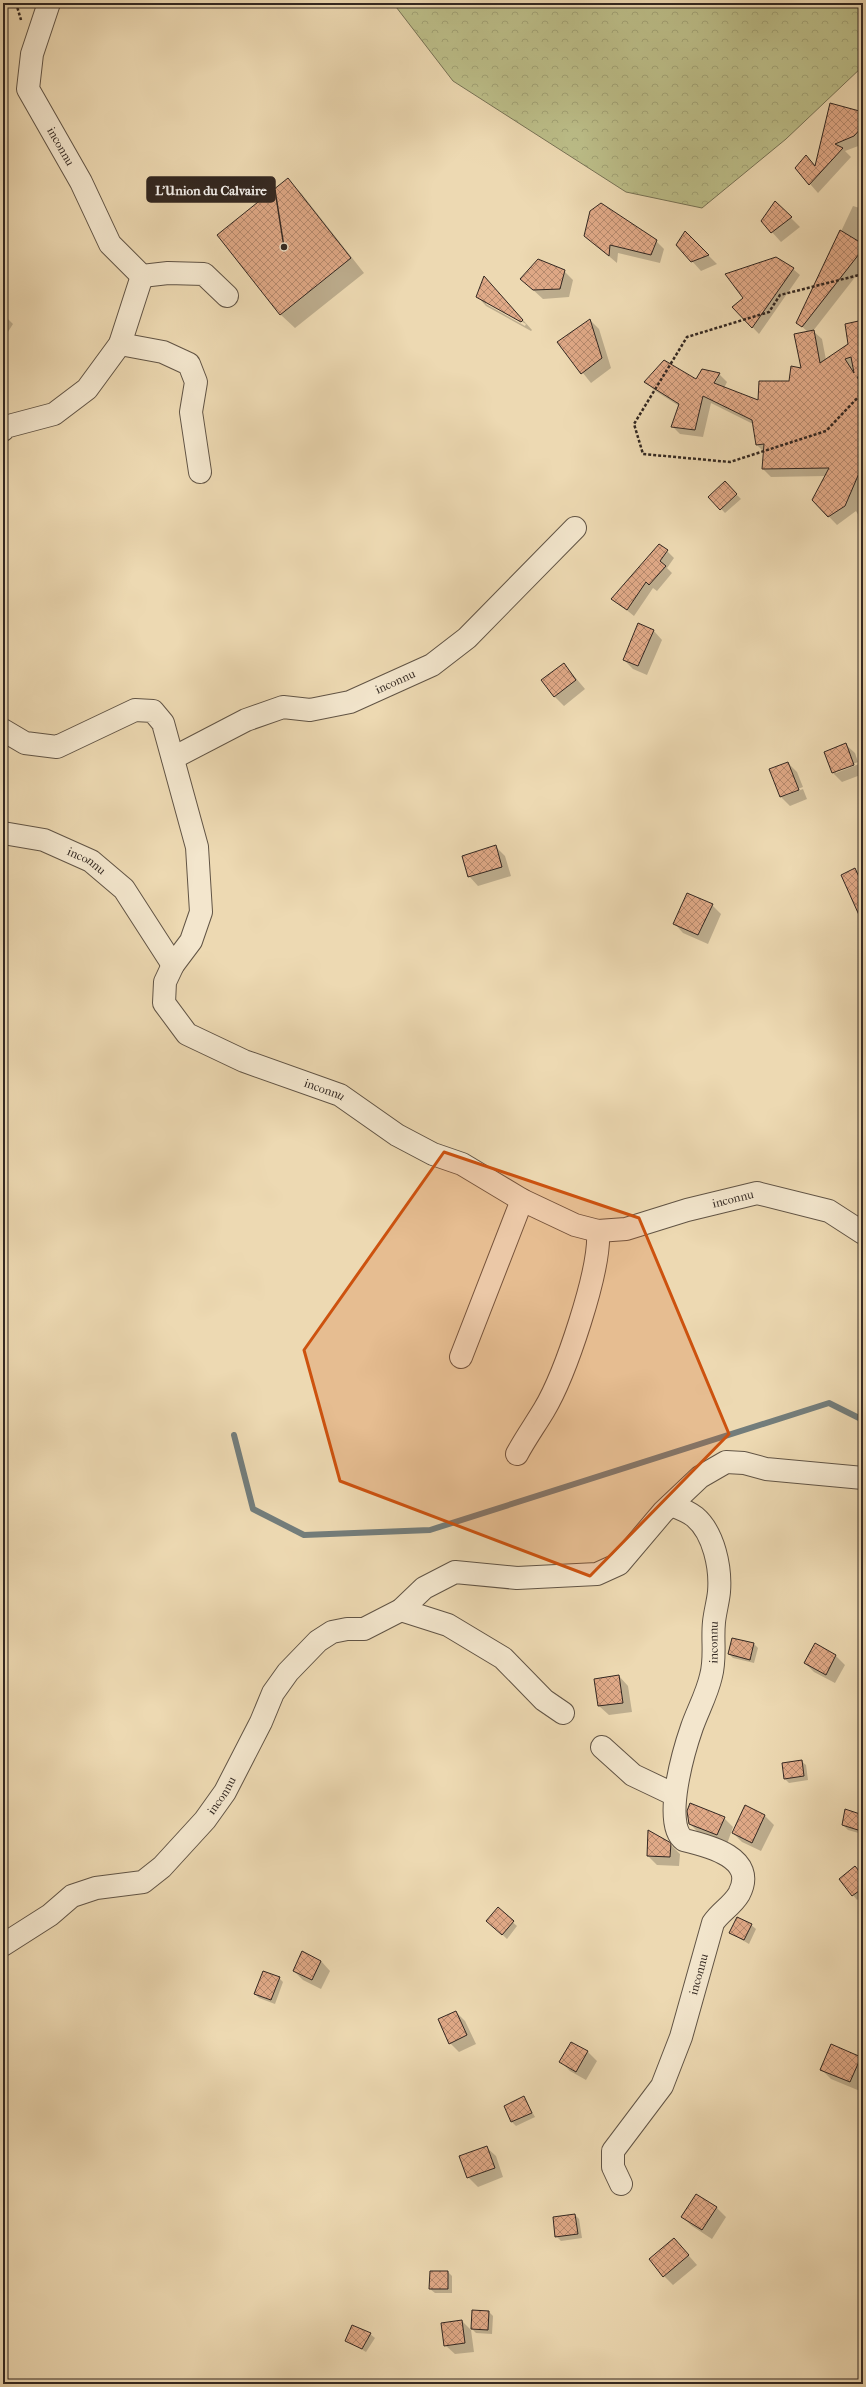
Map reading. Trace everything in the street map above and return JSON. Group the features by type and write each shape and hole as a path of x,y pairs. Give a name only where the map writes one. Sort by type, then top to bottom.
{"street":[{"name":"inconnu","path":"49,3 32,54 28,89 80,182 110,244 142,276"},
{"path":"3,430 5,427 54,414 87,389 120,344 142,276 168,273 204,274 227,296"},
{"path":"120,344 163,352 189,364 196,382 191,412 200,472"},
{"name":"inconnu","path":"173,758 246,720 283,708 310,710 350,702 432,665 468,638 575,528"},
{"name":"inconnu","path":"3,730 25,743 57,748 135,710 153,711 163,723 197,847 202,912 191,941 173,965 165,982 164,1003 187,1034 244,1062 340,1095 396,1135 433,1154 462,1164 522,1200 574,1225 598,1230 626,1229 687,1210 757,1193 829,1211 863,1233"},
{"name":"inconnu","path":"3,833 44,840 91,861 124,889 173,965"},
{"path":"461,1357 522,1200"},
{"path":"517,1454 544,1410 579,1326 599,1245 598,1230"},
{"name":"inconnu","path":"3,1946 50,1915 72,1896 96,1888 143,1882 162,1867 205,1820 225,1792 261,1722 273,1693 288,1672 318,1641 332,1632 347,1629 364,1629 401,1610 424,1588 455,1572 517,1578 597,1574 619,1564 671,1504 700,1477 726,1462 744,1463 766,1469 863,1478"},
{"name":"inconnu","path":"621,2184 613,2167 613,2151 662,2086 685,2024 713,1923 718,1914 739,1894 742,1883 742,1869 735,1860 724,1853 684,1840 679,1836 674,1824 675,1795 692,1728 711,1678 715,1646 714,1623 719,1590 715,1550 708,1532 694,1516 671,1504"},
{"path":"401,1610 448,1625 503,1658 544,1700 563,1713"},
{"path":"602,1747 633,1775 675,1795"}],"path":[{"path":"863,274 780,295 769,312 687,337 634,424 643,454 730,462 826,431 863,392"}],"highlighted area":[{"path":"444,1152 639,1218 729,1434 590,1576 340,1481 304,1350"}],"green space":[{"path":"393,3 863,3 863,66 786,139 702,208 626,192 453,81"}],"building":[{"path":"830,103 863,112 863,126 854,136 835,144 843,148 809,185 795,168 806,155 815,166"},
{"path":"288,178 351,258 280,315 217,235"},
{"path":"775,201 792,217 771,233 761,221"},
{"path":"601,203 657,240 651,255 610,245 609,256 584,236 590,211"},
{"path":"840,230 863,244 863,249 802,327 796,323"},
{"path":"685,231 709,255 691,262 676,245"},
{"path":"776,257 794,268 752,328 732,307 743,298 725,274"},
{"path":"538,259 565,270 560,289 533,290 520,279"},
{"path":"484,276 523,320 521,322 476,297"},
{"path":"590,319 602,358 581,374 557,342"},
{"path":"863,320 863,377 857,377 863,387 863,464 845,506 828,517 812,500 829,468 762,469 764,444 756,445 752,420 703,396 695,430 671,427 679,404 644,382 664,360 696,379 702,369 720,373 714,383 758,400 759,381 789,381 791,366 801,368 794,334 814,330 820,363 848,344 845,324","holes":["851,357 854,373 845,359"]},
{"path":"725,481 737,494 720,510 708,497"},
{"path":"659,544 668,550 660,561 666,566 649,585 646,582 627,610 611,599"},
{"path":"638,623 654,630 638,666 623,660"},
{"path":"564,663 576,680 554,697 541,680"},
{"path":"846,743 854,765 832,773 824,752"},
{"path":"788,762 799,790 780,797 769,769"},
{"path":"496,845 502,867 468,877 462,856"},
{"path":"855,868 863,886 863,924 841,875"},
{"path":"687,893 713,904 698,935 673,924"},
{"path":"732,1638 754,1643 750,1660 728,1654"},
{"path":"815,1643 836,1655 826,1675 804,1663"},
{"path":"619,1675 623,1703 598,1706 594,1679"},
{"path":"802,1760 804,1776 784,1779 782,1763"},
{"path":"690,1803 725,1817 717,1835 689,1824 687,1811"},
{"path":"745,1805 765,1815 752,1843 732,1833"},
{"path":"845,1809 863,1815 858,1830 842,1825"},
{"path":"648,1830 671,1843 670,1857 647,1856"},
{"path":"855,1866 863,1876 863,1888 852,1896 839,1879"},
{"path":"498,1907 514,1921 502,1935 486,1921"},
{"path":"737,1917 752,1924 744,1940 729,1933"},
{"path":"302,1951 321,1961 312,1980 293,1971"},
{"path":"263,1971 280,1977 271,2000 254,1994"},
{"path":"456,2011 467,2035 449,2044 438,2019"},
{"path":"571,2042 588,2051 576,2072 559,2062"},
{"path":"831,2044 861,2057 850,2082 820,2070"},
{"path":"524,2096 532,2113 511,2122 504,2106"},
{"path":"487,2146 495,2168 467,2178 459,2156"},
{"path":"696,2194 717,2207 702,2230 681,2217"},
{"path":"575,2214 578,2234 555,2237 553,2217"},
{"path":"674,2238 689,2255 663,2277 649,2259"},
{"path":"430,2271 448,2271 448,2289 429,2289"},
{"path":"472,2310 489,2311 488,2330 471,2329"},
{"path":"462,2320 465,2343 444,2346 441,2323"},
{"path":"352,2325 371,2333 362,2349 345,2341"}],"waterway":[{"path":"234,1435 253,1509 304,1535 430,1530 829,1403 863,1420"}],"place":[{"name":"L'Union du Calvaire","path":"284,247"}]}
